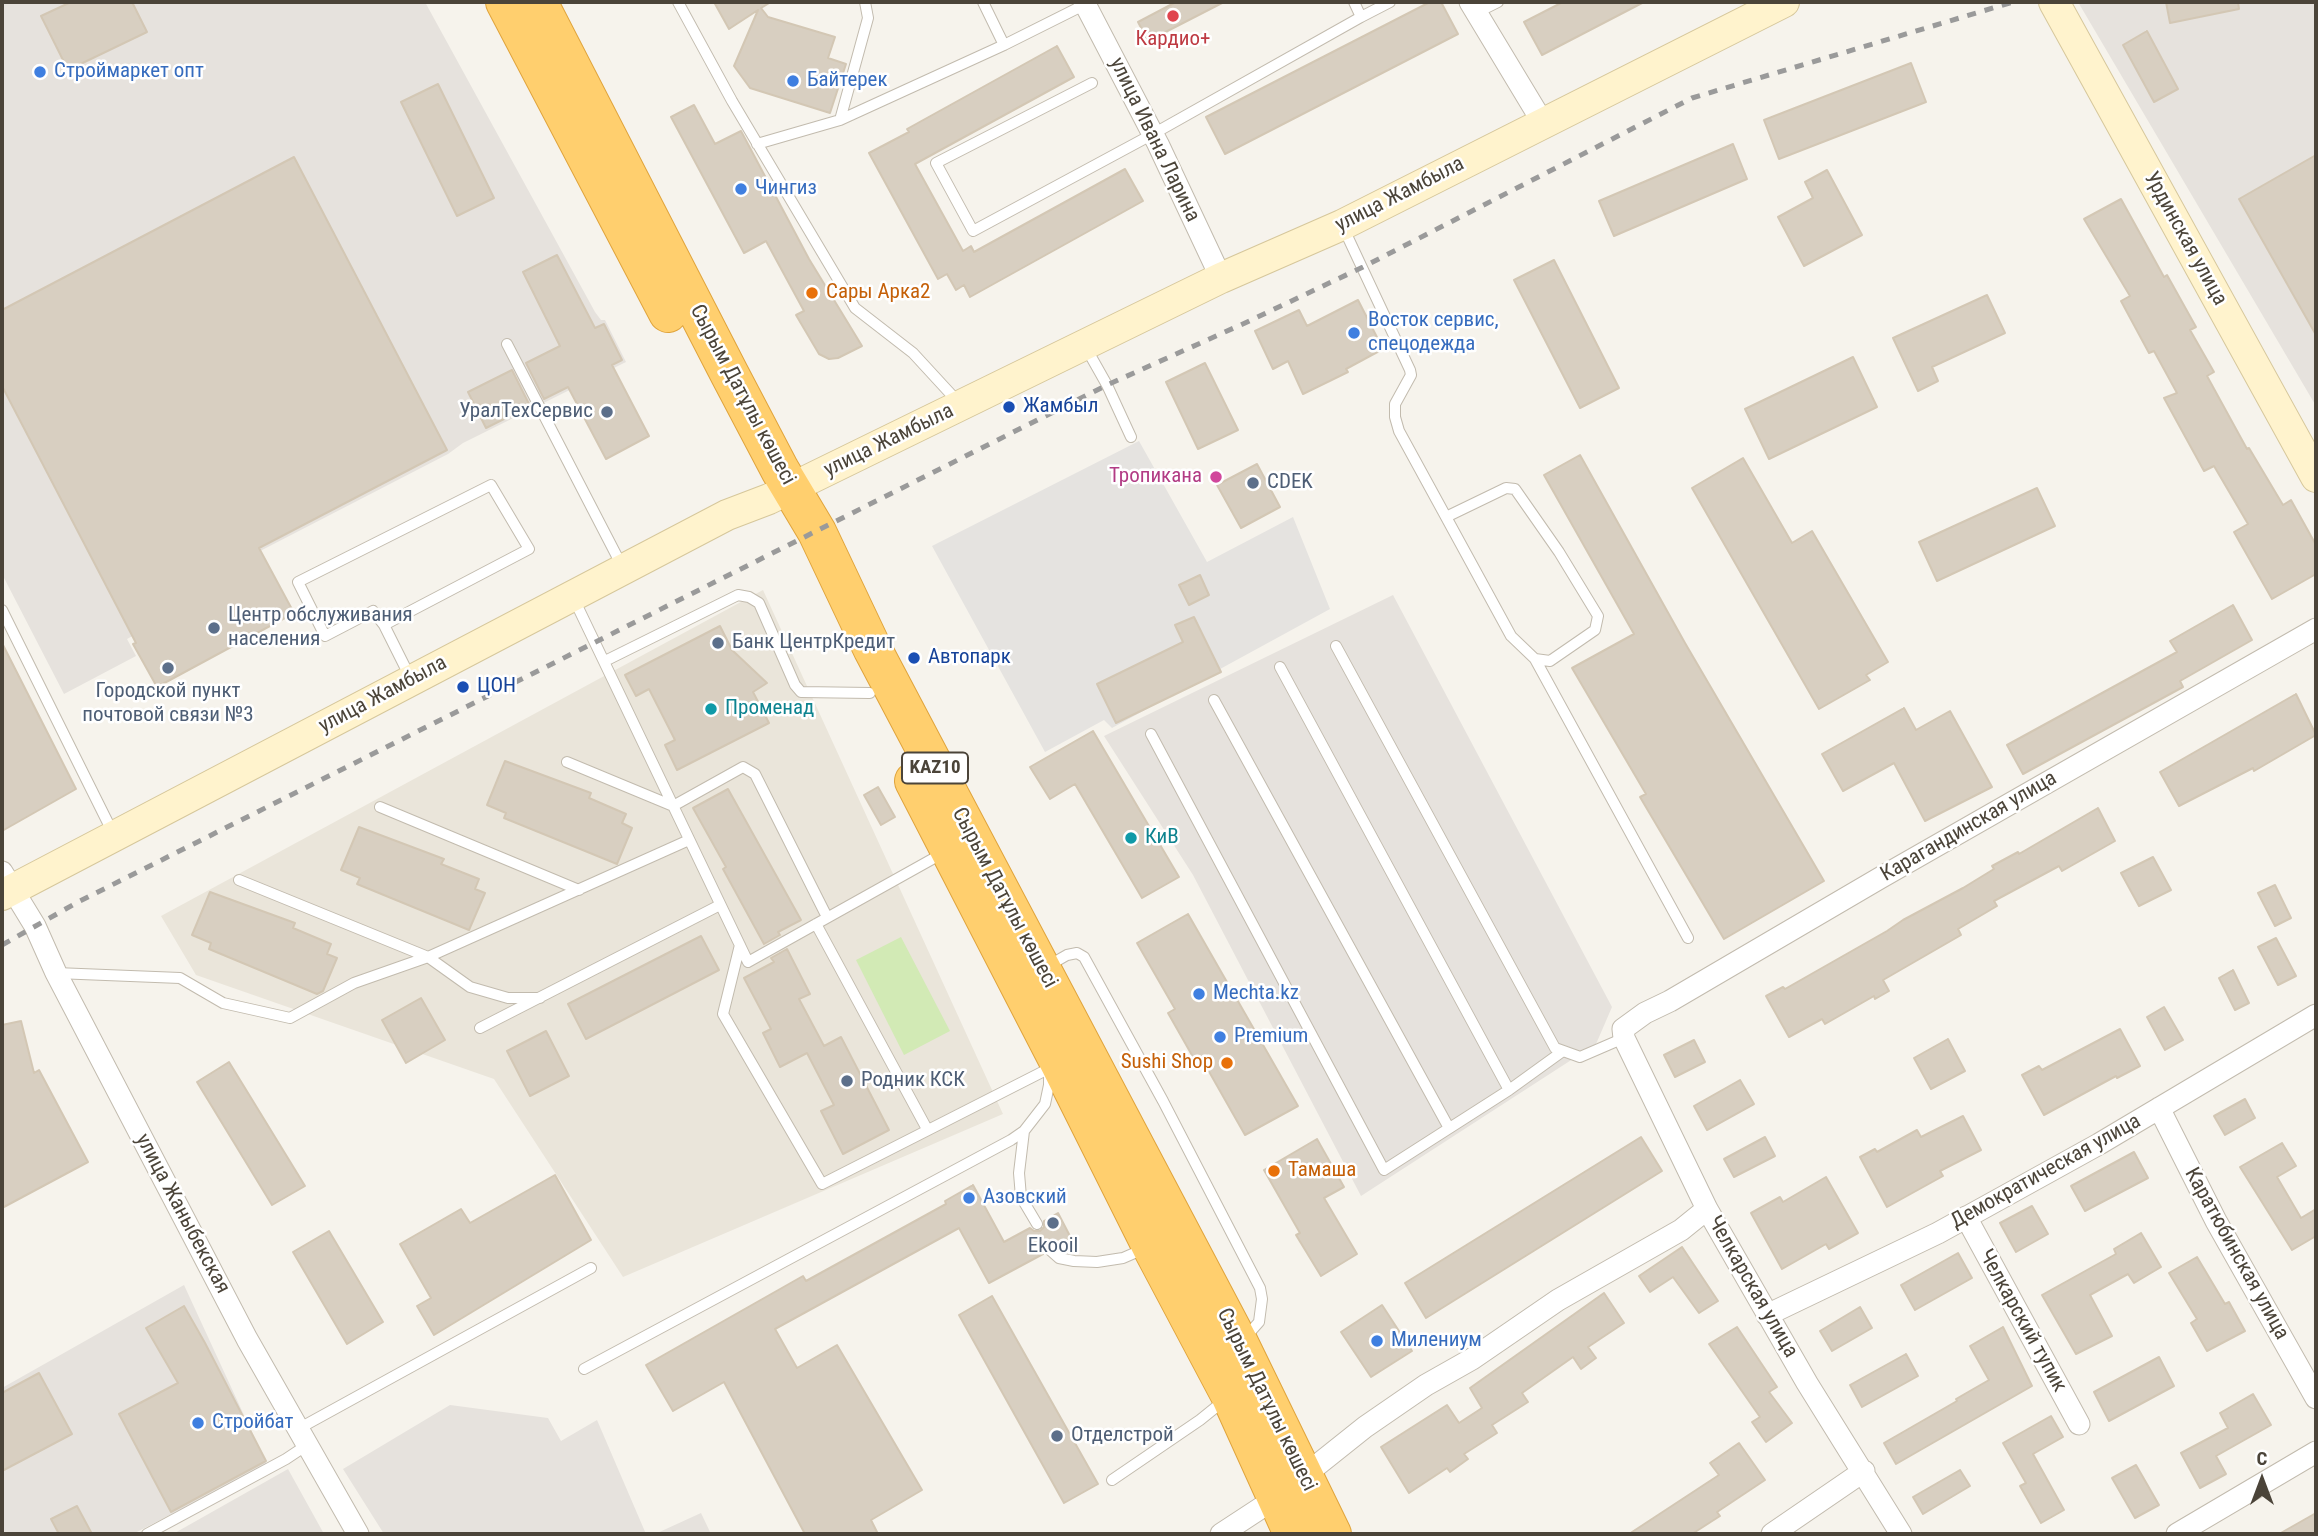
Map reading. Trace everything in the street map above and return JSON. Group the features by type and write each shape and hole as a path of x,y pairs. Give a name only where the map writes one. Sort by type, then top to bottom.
{"highway":[{"name":"Сырым Датұлы көшесі","path":"505,2 780,494 817,532 873,650 1238,1341 1243,1387"},
{"name":"Сырым Датұлы көшесі","path":"538,2 729,373 780,494 795,542 1054,1066 1151,1246 1243,1387 1290,1487 1332,1534"},
{"name":"Сырым Датұлы көшесі","path":"1290,1487 1293,1534"}],"street":[{"name":"улица Жамбыла","path":"5,886 115,836 727,515 780,494 1222,278 1342,225 1784,2"},
{"name":"Урдинская улица","path":"2054,2 2316,477"},
{"name":"улица Ивана Ларина","path":"1085,3 1153,134 1222,278"},
{"path":"1473,7 1543,123"},
{"name":"Карагандинская улица","path":"1624,1033 1645,1013 1671,1001 1880,878 2316,629"},
{"name":"улица Жаныбекская","path":"5,886 36,926 56,973 247,1339 358,1534"},
{"name":"Демократическая улица","path":"1767,1315 1966,1217 2316,1015"},
{"name":"Челкарская улица","path":"1624,1033 1707,1209 1807,1383 1901,1534"},
{"name":"Каратюбинская улица","path":"2159,1108 2216,1221 2316,1398"},
{"path":"1221,1534 1290,1487 1365,1427 1426,1385 1472,1359 1559,1300 1681,1230 1707,1209"},
{"name":"Челкарский тупик","path":"1966,1217 2079,1424"},
{"path":"2177,1534 2316,1452"},
{"path":"1772,1534 1864,1471"}],"lane":[{"path":"678,2 757,144 855,308 913,353 961,405"},
{"path":"840,120 868,18 865,2"},
{"path":"983,2 1004,45"},
{"path":"1354,2 1362,17"},
{"path":"1091,83 936,163 973,231 1390,2"},
{"path":"1473,7 1498,2"},
{"path":"757,144 840,120 1004,45 1085,3"},
{"path":"1342,225 1412,376 1395,404 1399,431 1511,636 1535,659 1688,938"},
{"path":"507,344 624,569"},
{"path":"1085,345 1107,384 1131,437"},
{"path":"384,625 529,549 491,485 298,582 325,636 373,611 384,625 411,681"},
{"path":"1446,517 1510,487 1520,492 1559,552 1598,616 1597,622 1595,630 1550,661 1535,659"},
{"path":"605,661 738,595 759,603 795,685 801,692 870,693"},
{"path":"572,596 748,962 948,850"},
{"path":"2,610 115,836"},
{"path":"1336,646 1555,1048 1580,1057 1624,1033"},
{"path":"1280,667 1509,1090"},
{"path":"1214,700 1449,1128"},
{"path":"1151,734 1384,1170 1509,1090 1563,1051"},
{"path":"567,762 673,806"},
{"path":"673,806 743,766 755,774 827,917"},
{"path":"380,807 579,890"},
{"path":"56,973 180,978 223,1003 290,1018 354,983 428,957 689,840"},
{"path":"239,880 428,957 470,987 508,998 540,998"},
{"path":"480,1028 720,905"},
{"path":"816,925 927,1129"},
{"path":"740,945 723,1014 822,1184 1054,1066"},
{"path":"584,1369 953,1172 1024,1131 1045,1104 1054,1066"},
{"path":"1024,1131 1019,1173 1021,1197 1037,1224"},
{"path":"1050,1250 1059,1258 1097,1262 1123,1258 1151,1246"},
{"path":"147,1534 286,1459 303,1437 591,1268"},
{"path":"1112,1480 1243,1387"}],"shaded area":[{"name":"УралТехСервис","path":"2,2 425,2 595,312 601,320 605,320 626,362 463,443 448,454 142,612 149,627 127,639 136,656 64,694 2,574"},
{"path":"2078,2 2316,2 2316,406"},
{"path":"1139,441 1207,562 1293,517 1330,609 1112,728 1104,720 1045,752 932,546"},
{"path":"763,590 1003,1114 623,1277 494,1079 196,975 161,916"},
{"path":"1393,595 1612,1007 1596,1044 1361,1196 1193,875 1104,736"},
{"path":"184,1285 267,1465 133,1534 2,1534 2,1388"},
{"path":"450,1405 548,1418 561,1441 597,1420 646,1534 384,1534 343,1469"},
{"path":"288,1469 324,1534 173,1534"},
{"path":"701,1513 711,1534 655,1534"}],"green space":[{"path":"901,937 950,1031 904,1055 856,960"}],"building":[{"path":"71,2 132,2 147,32 68,70 41,16"},
{"path":"714,2 771,2 761,8 768,17 835,37 828,58 846,64 830,113 750,88 734,66 758,10 729,29"},
{"name":"Кардио+","path":"1176,2 1224,2 1148,41 1138,22"},
{"path":"1430,2 1441,2 1458,34 1225,154 1206,117"},
{"path":"1563,2 1644,2 1542,55 1524,22"},
{"path":"2166,2 2238,2 2239,9 2170,23"},
{"path":"2147,31 2178,89 2154,102 2123,45"},
{"path":"1057,46 1074,77 915,164 963,251 971,246 974,252 1125,169 1143,201 970,297 964,285 956,290 947,274 938,279 869,153"},
{"path":"1911,63 1926,102 1779,159 1764,120"},
{"path":"438,84 494,198 457,216 401,102"},
{"name":"Чингиз","path":"694,105 715,144 741,131 809,259 862,346 838,358 829,359 819,354 796,315 804,311 766,241 744,253 671,117"},
{"path":"1733,144 1747,179 1614,236 1599,201"},
{"path":"2316,155 2316,335 2239,199"},
{"path":"294,157 447,450 259,548 294,613 157,687 2,386 2,310"},
{"path":"1827,170 1862,235 1804,266 1778,217 1813,198 1805,182"},
{"path":"2121,199 2164,277 2167,275 2196,327 2190,330 2214,372 2207,376 2247,449 2249,448 2283,505 2291,500 2316,545 2316,574 2272,599 2234,532 2248,524 2214,466 2204,471 2164,398 2177,393 2154,351 2149,353 2121,301 2130,296 2084,219"},
{"path":"557,255 595,328 604,324 622,360 612,365 649,436 606,459 568,387 544,399 526,363 560,346 523,272"},
{"path":"1554,260 1619,388 1580,408 1514,280"},
{"path":"1987,295 2005,333 1932,367 1938,381 1918,391 1893,338"},
{"path":"1358,300 1383,349 1346,369 1348,372 1303,394 1288,361 1273,369 1255,331 1299,310 1307,326"},
{"path":"1853,357 1877,407 1769,459 1745,409"},
{"path":"1205,363 1238,430 1198,449 1166,382"},
{"path":"512,370 530,406 486,428 468,392"},
{"path":"1580,455 1685,643 1824,881 1724,939 1640,797 1646,794 1572,668 1634,634 1544,475"},
{"path":"1743,458 1792,543 1812,531 1888,662 1866,675 1870,680 1819,709 1692,488"},
{"path":"1257,464 1280,507 1241,528 1217,485"},
{"path":"2037,488 2055,526 1937,581 1919,542"},
{"path":"1200,575 1209,595 1189,605 1179,585"},
{"path":"2233,605 2252,640 2180,681 2183,687 2023,774 2007,745 2177,652 2170,641"},
{"path":"1194,617 1221,672 1116,723 1097,684 1183,642 1175,625"},
{"name":"Променад","path":"720,626 732,650 767,683 753,692 769,723 677,770 665,745 675,740 649,689 636,696 625,675"},
{"path":"2,643 76,789 2,831"},
{"path":"2296,694 2316,735 2254,771 2253,768 2179,806 2160,772"},
{"path":"1904,708 1916,730 1950,711 1992,787 1925,821 1894,763 1843,791 1822,754"},
{"name":"КиВ","path":"1093,731 1179,877 1142,898 1075,784 1050,799 1030,767"},
{"path":"505,761 591,793 589,798 626,814 622,823 632,828 617,864 504,818 506,813 487,805"},
{"path":"878,787 895,817 881,825 864,795"},
{"path":"728,789 801,920 778,932 780,935 764,944 693,808"},
{"path":"2098,808 2115,841 2062,871 2059,866 1994,901 1997,906 1958,929 1961,935 1883,980 1889,991 1875,999 1874,996 1825,1024 1822,1019 1789,1037 1766,996 1783,987 1785,989 1963,888 1994,869 1992,866 2018,852 2019,854"},
{"path":"359,827 444,859 441,864 479,879 475,889 485,893 469,930 357,884 360,878 341,870"},
{"path":"2153,857 2171,890 2139,906 2121,873"},
{"path":"2275,885 2291,918 2275,926 2258,893"},
{"path":"210,892 295,923 293,928 331,944 327,954 337,958 323,991 317,994 209,949 211,943 192,935"},
{"name":"Premium","path":"1188,914 1298,1106 1245,1135 1203,1061 1197,1064 1168,1013 1175,1009 1137,943"},
{"path":"701,936 719,970 586,1039 568,1004"},
{"path":"2276,938 2296,976 2278,985 2258,947"},
{"path":"787,949 810,994 799,999 824,1046 841,1037 889,1130 843,1154 821,1111 834,1105 807,1053 780,1067 763,1033 771,1029 744,978 774,962 771,958"},
{"path":"2233,970 2249,1003 2235,1010 2219,978"},
{"path":"421,998 445,1040 406,1063 382,1020"},
{"path":"2164,1007 2183,1040 2165,1050 2147,1017"},
{"path":"21,1021 34,1073 39,1070 88,1162 2,1208 2,1025"},
{"path":"2120,1029 2140,1066 2044,1115 2022,1075 2039,1066 2042,1070"},
{"path":"546,1031 569,1076 530,1096 507,1051"},
{"path":"1948,1039 1965,1071 1931,1089 1914,1058"},
{"path":"1694,1040 1705,1062 1675,1077 1664,1055"},
{"path":"229,1062 305,1186 272,1205 197,1082"},
{"path":"1740,1080 1754,1104 1707,1130 1694,1106"},
{"path":"2245,1099 2255,1118 2225,1135 2214,1116"},
{"path":"1963,1116 1981,1150 1940,1171 1943,1176 1887,1207 1860,1157 1875,1149 1877,1152 1917,1130 1921,1137"},
{"path":"1641,1137 1662,1171 1426,1318 1405,1283"},
{"path":"1765,1137 1775,1156 1734,1177 1724,1159"},
{"path":"1317,1139 1344,1187 1324,1198 1357,1254 1321,1276 1296,1235 1300,1233 1264,1170"},
{"path":"2282,1143 2296,1166 2277,1177 2301,1218 2316,1209 2316,1236 2292,1250 2240,1167"},
{"path":"2134,1152 2148,1178 2085,1211 2071,1186"},
{"path":"555,1175 591,1240 434,1335 417,1306 431,1298 400,1244 461,1209 470,1223"},
{"path":"1826,1177 1858,1233 1829,1249 1826,1244 1782,1269 1751,1213 1780,1197 1783,1202"},
{"path":"973,1185 1004,1242 1030,1228 1040,1231 1044,1227 1044,1221 1058,1213 1071,1238 1057,1246 1047,1243 1043,1254 989,1283 959,1228 775,1329 797,1368 837,1345 922,1490 871,1520 878,1534 805,1534 724,1382 673,1411 646,1365 803,1276 806,1281 946,1204 945,1201"},
{"path":"2032,1206 2048,1234 2016,1252 2000,1223"},
{"path":"329,1231 383,1322 347,1344 293,1252"},
{"path":"2141,1233 2161,1267 2134,1283 2128,1274 2090,1295 2112,1336 2076,1354 2042,1295 2116,1254 2114,1249"},
{"path":"1682,1247 1718,1301 1699,1313 1673,1277 1650,1292 1639,1276"},
{"path":"1958,1253 1972,1278 1915,1310 1901,1285"},
{"path":"2197,1257 2225,1304 2229,1302 2245,1331 2207,1351 2191,1323 2197,1319 2169,1273"},
{"path":"1604,1293 1624,1323 1588,1347 1596,1358 1581,1369 1573,1357 1522,1393 1528,1402 1492,1425 1497,1433 1464,1454 1468,1459 1450,1472 1447,1468 1409,1493 1381,1447 1447,1405 1459,1423 1482,1408 1470,1388"},
{"path":"992,1296 1098,1484 1064,1503 959,1315"},
{"name":"Милениум","path":"1382,1305 1412,1351 1371,1377 1341,1332"},
{"path":"184,1306 266,1461 171,1512 119,1414 178,1383 146,1328"},
{"path":"1860,1307 1872,1328 1832,1351 1820,1331"},
{"path":"1737,1327 1777,1387 1769,1392 1792,1423 1766,1442 1752,1422 1760,1417 1709,1344"},
{"path":"2003,1327 2032,1386 1896,1464 1884,1443 1989,1380 1970,1346"},
{"path":"1906,1354 1918,1376 1862,1407 1850,1385"},
{"path":"2159,1357 2174,1386 2109,1421 2094,1392"},
{"path":"39,1373 72,1434 2,1471 2,1393"},
{"path":"2253,1394 2271,1425 2216,1456 2226,1474 2200,1488 2181,1453 2228,1428 2220,1413"},
{"path":"2051,1416 2063,1437 2033,1454 2064,1510 2041,1523 2020,1486 2026,1483 2003,1443"},
{"path":"1739,1443 1765,1480 1717,1512 1720,1516 1692,1534 1629,1534 1719,1475 1710,1463"},
{"path":"2136,1465 2159,1505 2135,1518 2112,1478"},
{"path":"1960,1470 1970,1486 1923,1514 1913,1497"},
{"path":"77,1506 92,1534 59,1534 51,1519"},
{"path":"2316,1513 2316,1534 2279,1534"}],"railway":[{"path":"2,945 78,902 1107,385 1363,267 1692,98 2013,2"}],"place":[{"name":"Кардио+","path":"1173,16"},
{"name":"Строймаркет опт","path":"40,72"},
{"name":"Байтерек","path":"793,81"},
{"name":"Чингиз","path":"741,189"},
{"name":"Сары Арка2","path":"812,293"},
{"name":"Восток сервис, спецодежда","path":"1354,333"},
{"name":"Жамбыл","path":"1009,407"},
{"name":"УралТехСервис","path":"607,412"},
{"name":"Тропикана","path":"1216,477"},
{"name":"CDEK","path":"1253,483"},
{"name":"Центр обслуживания наcеления","path":"214,628"},
{"name":"Банк ЦентрКредит","path":"718,643"},
{"name":"Автопарк","path":"914,658"},
{"name":"Городской пункт почтовой связи №3","path":"168,668"},
{"name":"ЦОН","path":"463,687"},
{"name":"Променад","path":"711,709"},
{"name":"КиВ","path":"1131,838"},
{"name":"Mechta.kz","path":"1199,994"},
{"name":"Premium","path":"1220,1037"},
{"name":"Sushi Shop","path":"1227,1063"},
{"name":"Родник КСК","path":"847,1081"},
{"name":"Тамаша","path":"1274,1171"},
{"name":"Азовский","path":"969,1198"},
{"name":"Ekooil","path":"1053,1223"},
{"name":"Милениум","path":"1377,1341"},
{"name":"Стройбат","path":"198,1423"},
{"name":"Отделстрой","path":"1057,1436"}]}
